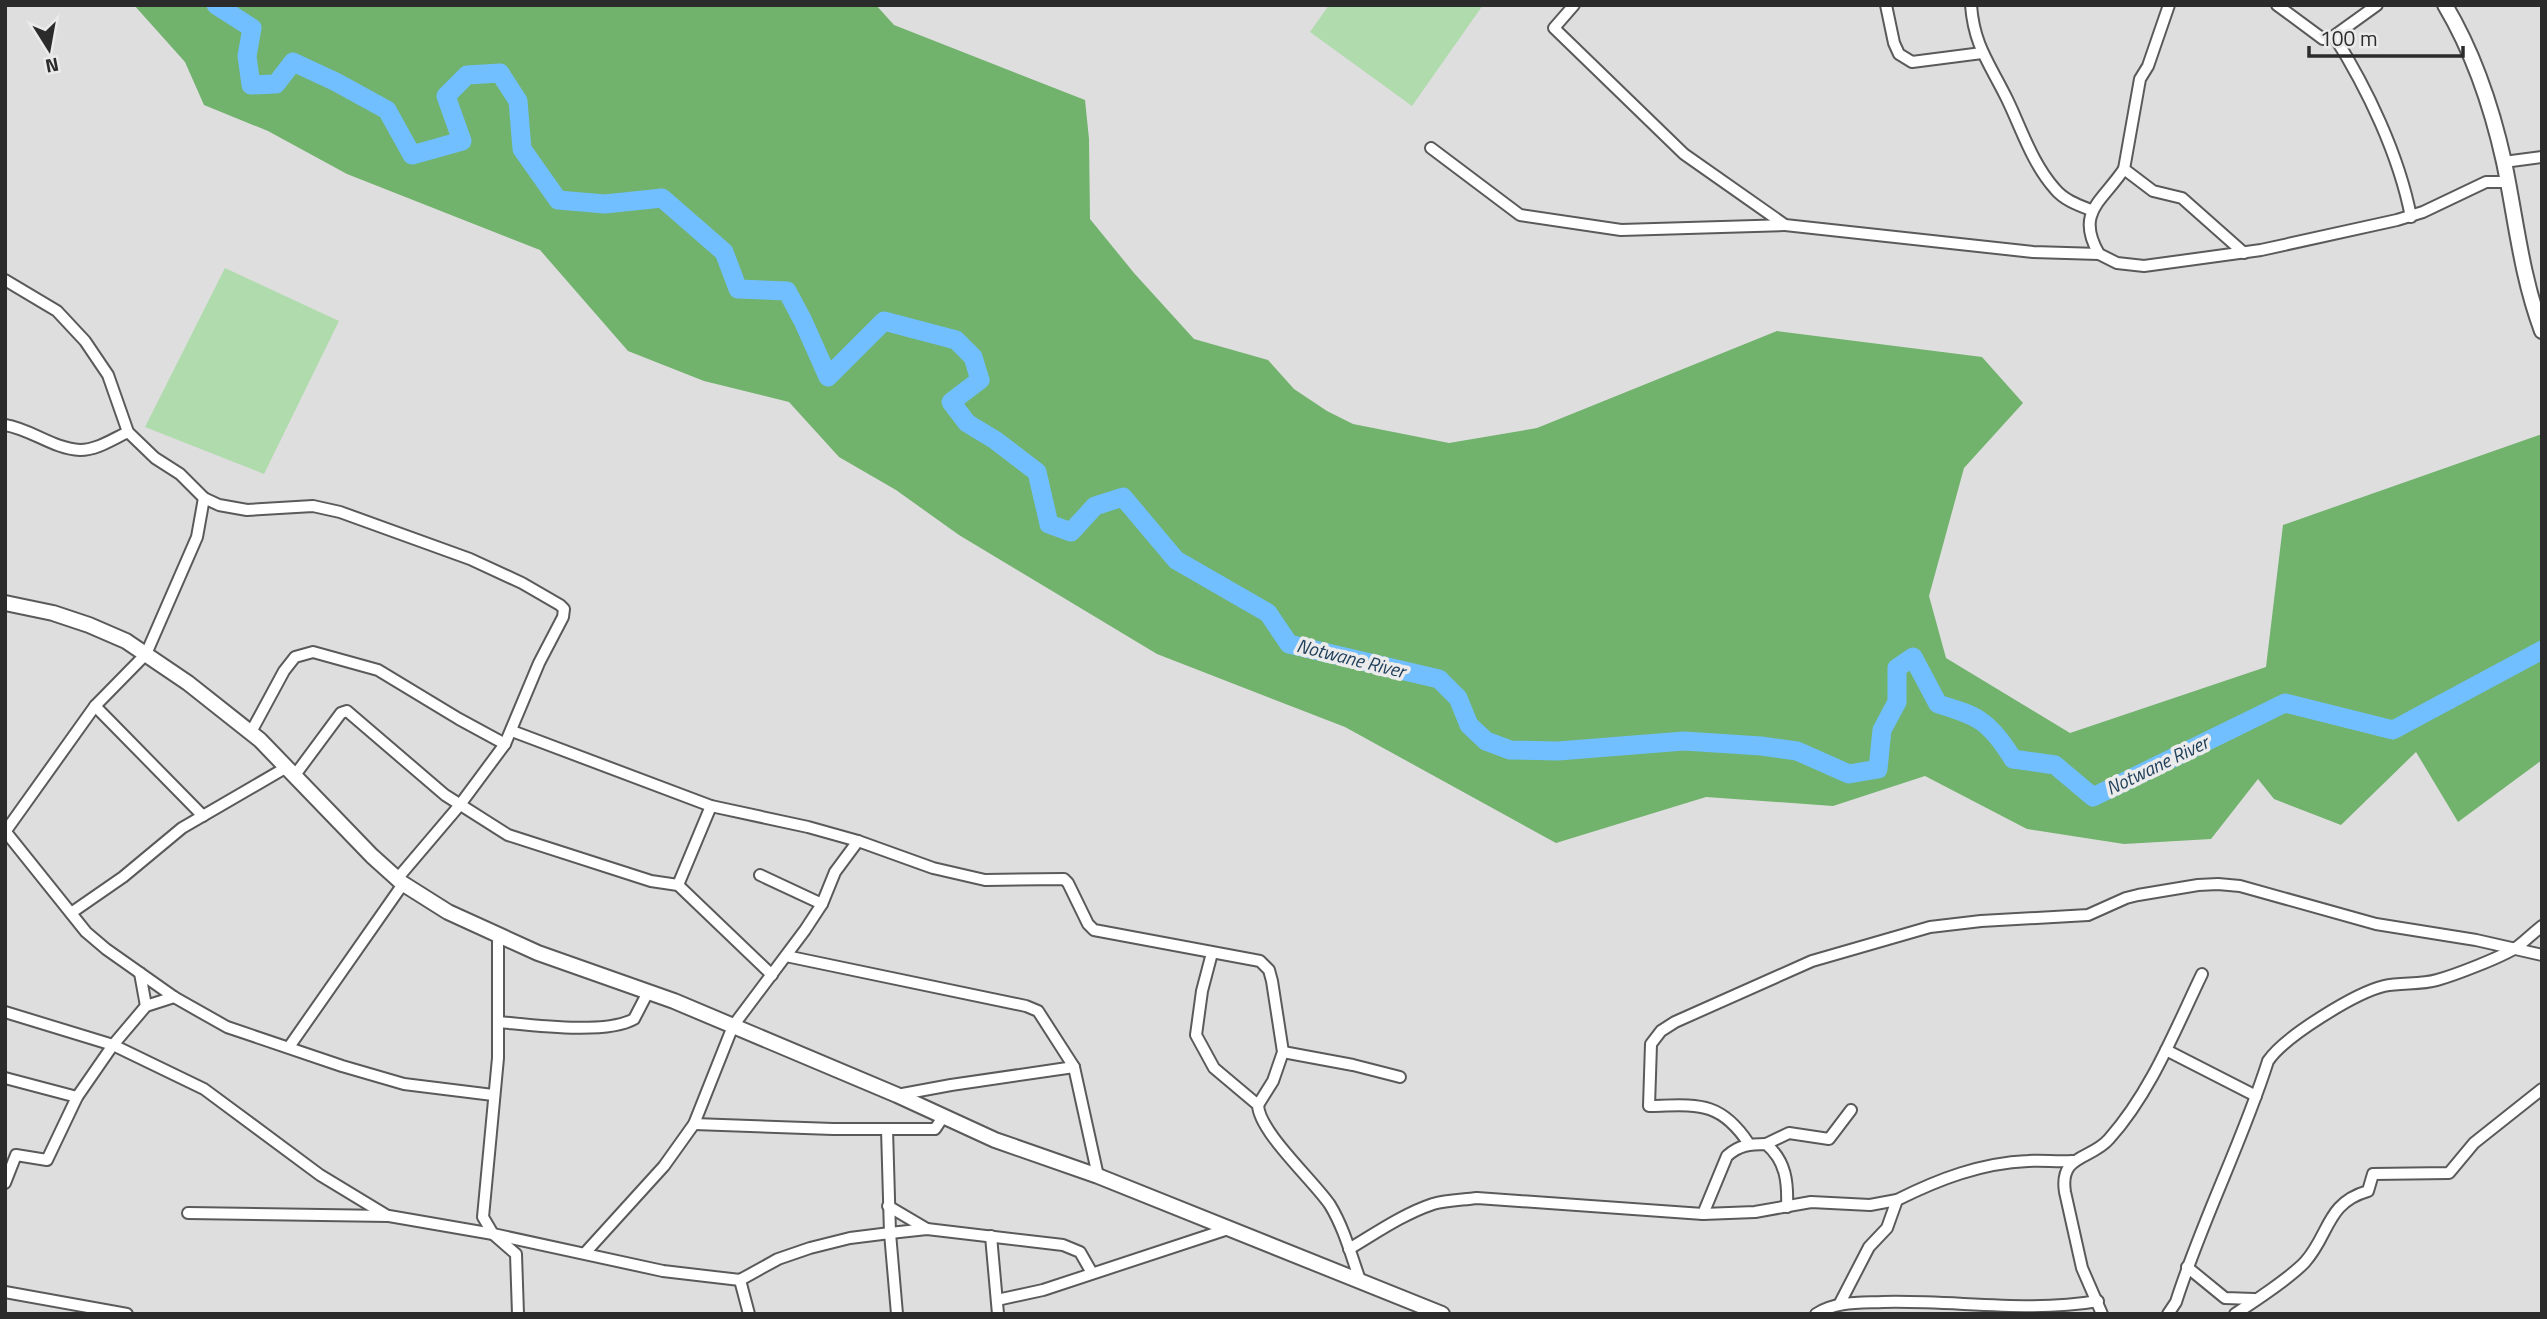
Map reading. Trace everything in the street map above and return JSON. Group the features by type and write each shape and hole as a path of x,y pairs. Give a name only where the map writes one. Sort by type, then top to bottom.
{"street":[{"path":"1574,5 1554,28 1684,154 1785,225"},
{"path":"1886,5 1899,54 1912,62 1982,53"},
{"path":"1971,5 1973,27 1982,53 2007,98 2026,145 2055,190 2067,200 2091,211"},
{"path":"2099,254 2089,229 2091,211 2124,169 2140,79 2148,66 2169,5"},
{"path":"2277,5 2323,39 2334,36 2377,5"},
{"path":"2445,5 2477,73 2504,162 2524,276 2542,331"},
{"path":"2334,36 2364,89 2387,139 2411,216"},
{"path":"1431,148 1521,215 1621,230 1785,225 2033,252 2099,254 2117,263 2144,266 2244,253 2411,216 2486,182 2507,183"},
{"path":"2504,162 2542,157"},
{"path":"2124,169 2153,191 2182,198 2244,253"},
{"path":"5,280 57,311 85,341 108,375 128,432 155,457 180,474 204,498 219,505 247,510 313,506 340,512 470,559 522,583 564,609 563,617 538,663 505,744 400,881 289,1047"},
{"path":"5,425 25,429 65,447 81,450 95,447 128,432"},
{"path":"204,498 197,537 146,654 95,706 5,831 86,932 174,998 227,1027 404,1084 494,1096"},
{"path":"5,603 53,613 126,641 188,683 251,732 372,856 400,881 448,912 538,953 733,1026 897,1095 995,1140 1098,1177 1443,1314"},
{"path":"251,732 284,671 295,657 313,652 378,670 505,744"},
{"path":"95,706 203,816"},
{"path":"71,913 123,877 182,828 291,771 341,713 346,711 459,806 508,835 651,881 678,884 772,975"},
{"path":"512,732 711,806 808,827 858,841 933,868 985,880 1016,881 1058,877 1064,879 1088,924 1094,930 1266,964 1272,981 1283,1052 1273,1081 1258,1105 1258,1111 1272,1135 1328,1202 1341,1225 1360,1280"},
{"path":"678,884 711,806"},
{"path":"585,1253 664,1166 694,1124 733,1026 822,904 835,872 858,841"},
{"path":"760,875 822,904"},
{"path":"1749,1144 1739,1128 1713,1109 1695,1106 1649,1106 1651,1044 1654,1038 1675,1022 1812,961 1930,927 1981,921 2088,915 2126,898 2218,884 2240,886 2376,925 2515,948 2542,956"},
{"path":"2168,1314 2176,1302 2187,1267 2273,1053 2319,1019 2374,989 2385,985 2434,981 2515,948 2542,926"},
{"path":"498,934 498,1058 483,1217 493,1234 517,1258 518,1314"},
{"path":"1212,953 1202,991 1196,1035 1214,1068 1258,1105"},
{"path":"786,956 1032,1007 1046,1021 1074,1068 1098,1177"},
{"path":"140,973 146,1006"},
{"path":"1349,1249 1415,1211 1434,1203 1453,1200 1477,1198 1703,1214 1755,1212 1811,1202 1856,1205 1898,1200 1930,1183 1982,1167 2025,1161 2072,1161 2109,1139 2134,1105 2166,1050 2202,974"},
{"path":"499,1022 565,1027 618,1025 634,1019 648,992"},
{"path":"5,1184 16,1155 47,1160 77,1097 113,1045 146,1006 174,998"},
{"path":"5,1012 113,1045 204,1089 320,1175 388,1216"},
{"path":"2166,1050 2256,1096"},
{"path":"1283,1052 1399,1077"},
{"path":"897,1095 1074,1068"},
{"path":"5,1078 77,1097"},
{"path":"2187,1267 2225,1298 2236,1313 2305,1262 2335,1211 2344,1201 2368,1191 2373,1174 2449,1173 2474,1143 2542,1089"},
{"path":"1703,1214 1727,1156 1735,1149 1749,1144 1766,1144 1789,1133 1829,1139 1851,1110"},
{"path":"694,1124 935,1129 943,1117"},
{"path":"887,1129 888,1206 897,1314"},
{"path":"1766,1144 1780,1158 1786,1173 1787,1207"},
{"path":"2072,1161 2064,1184 2065,1192 2082,1268 2102,1314"},
{"path":"1840,1303 1863,1258 1887,1228 1898,1200"},
{"path":"888,1206 926,1229"},
{"path":"188,1213 388,1216 493,1234 663,1271 740,1280 778,1259 810,1248 850,1238 926,1229 1063,1245 1078,1251 1092,1273"},
{"path":"997,1300 1043,1290 1228,1229"},
{"path":"991,1236 998,1314"},
{"path":"740,1280 749,1314"},
{"path":"5,1292 127,1314"},
{"path":"2225,1298 2254,1300"},
{"path":"1815,1314 1840,1303 2067,1306 2098,1301"}],"green space":[{"path":"134,5 876,5 894,25 1085,100 1089,139 1090,219 1134,273 1194,339 1268,360 1294,389 1353,424 1449,443 1537,428 1777,331 1982,357 2023,403 1964,468 1929,596 1946,658 2070,733 2266,667 2283,525 2542,434 2542,760 2458,822 2416,752 2341,825 2274,799 2258,779 2211,839 2124,844 2027,829 1925,776 1833,806 1706,797 1556,843 1345,727 1157,654 959,535 896,490 839,457 789,402 704,381 628,351 540,250 347,174 268,131 204,105 185,62"},
{"path":"1329,5 1483,5 1412,106 1310,32"},
{"path":"225,268 339,321 264,474 145,427"}],"waterway":[{"name":"Notwane River","path":"216,5 252,28 247,56 251,85 276,84 293,62 387,110 412,155 462,141 446,96 467,75 500,73 518,101 522,149 558,200 605,204 662,198 724,252 738,289 787,291 828,377 884,321 956,340 973,357 980,380 951,402 967,423 995,440 1037,472 1049,524 1071,532 1095,506 1123,497 1176,560 1268,613 1289,644 1439,679 1458,698 1469,725 1486,741 1510,750 1558,751 1684,741 1797,751 1849,774 1878,769 1882,730 1897,702 1897,668 1913,657 1938,704 1964,712 1982,722 1997,736 2013,759 2055,765 2093,797 2285,703 2393,730 2542,650"}]}
